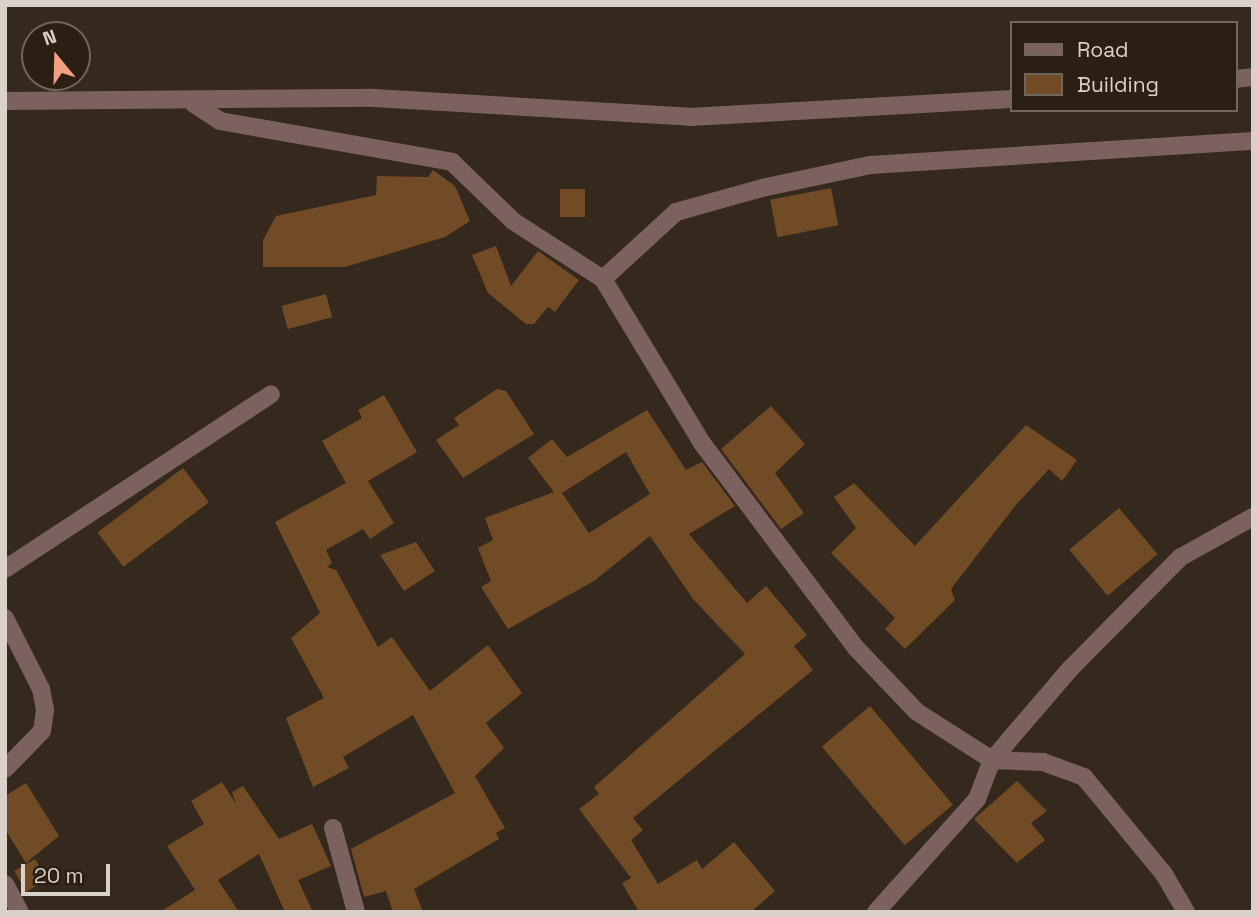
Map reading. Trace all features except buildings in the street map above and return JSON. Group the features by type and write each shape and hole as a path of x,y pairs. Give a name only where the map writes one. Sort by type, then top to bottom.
{"street":[{"path":"5,101 194,104 374,98 690,117 1010,99"},
{"path":"194,104 220,121 452,162 513,221 603,279 702,443 856,648 917,712 992,760 1043,762 1084,777 1164,874 1186,912"},
{"path":"603,279 676,212 775,185 870,165 1253,141"},
{"path":"5,569 271,394"},
{"path":"876,912 977,799 992,760 1070,669 1181,557 1253,517"},
{"path":"5,618 41,689 45,710 41,732 5,769"},
{"path":"333,828 356,912"},
{"path":"5,884 20,912"}]}
